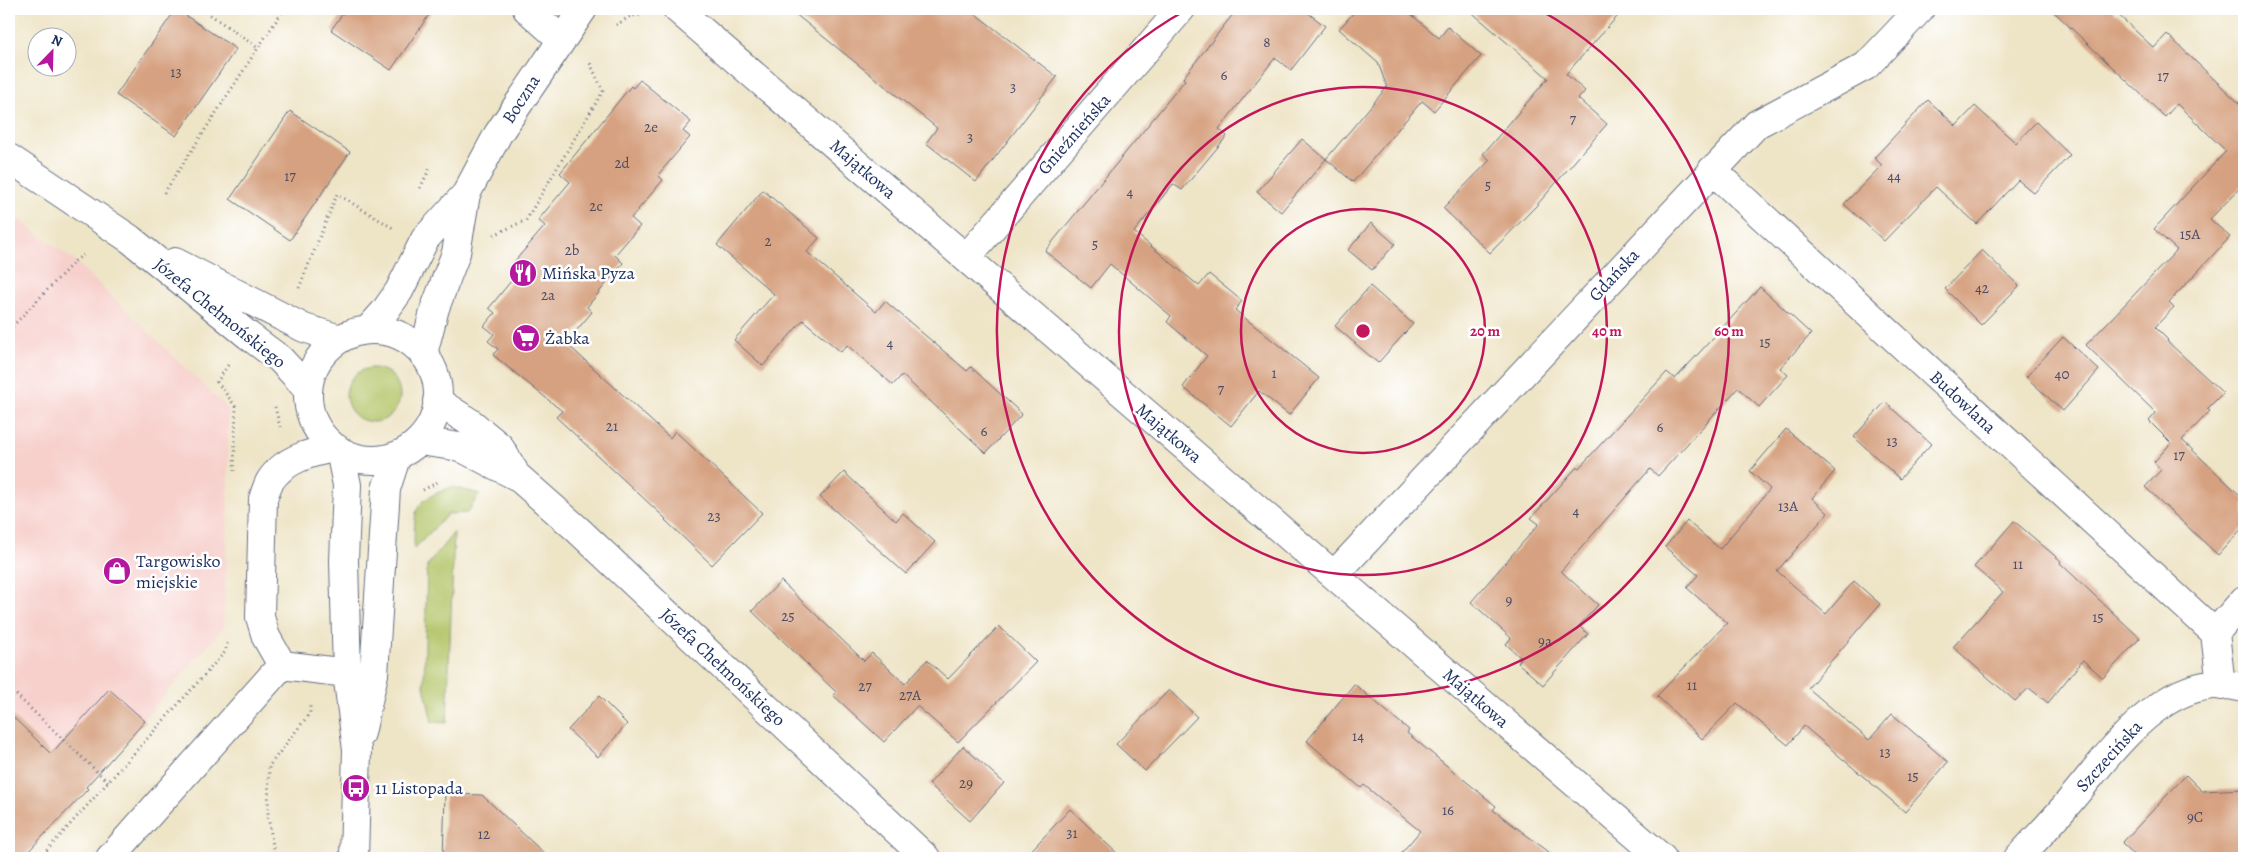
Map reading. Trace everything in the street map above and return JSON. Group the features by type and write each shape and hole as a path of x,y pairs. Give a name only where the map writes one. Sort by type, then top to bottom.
{"street":[{"path":"527,9 561,39"},
{"name":"Boczna","path":"368,330 386,311 399,291 425,239 466,194 498,134 583,9"},
{"name":"Majątkowa","path":"677,9 1662,858"},
{"name":"Gnieźnieńska","path":"966,258 1181,9"},
{"name":"Gdańska","path":"1334,575 1757,124 1866,66 1920,9"},
{"name":"Józefa Chełmońskiego","path":"9,158 130,239 280,359 308,389"},
{"name":"Budowlana","path":"1712,170 2215,633"},
{"name":"Boczna","path":"423,354 435,308 456,253 466,194"},
{"name":"Józefa Chełmońskiego","path":"130,239 304,328 340,338"},
{"path":"368,330 390,332 410,342 423,354 433,375 437,401 432,421 419,440 396,458 376,462 356,460 338,450 319,428 310,409 308,389 313,368 323,351 340,338 368,330"},
{"name":"Józefa Chełmońskiego","path":"437,401 471,423 499,446 518,477"},
{"name":"Józefa Chełmońskiego","path":"419,440 460,447 518,477 577,529 926,858"},
{"path":"282,665 266,637 260,617 263,499 270,481 281,469 312,452 338,450"},
{"path":"338,450 346,485 344,561 347,673 357,750 354,858"},
{"path":"357,750 374,674 386,490 396,458"},
{"path":"2232,687 2215,633 2244,600"},
{"path":"282,665 347,673"},
{"path":"110,858 282,665"},
{"name":"Szczecińska","path":"2018,858 2055,819 2122,738 2150,712 2166,700 2197,688 2232,687"}],"path":[{"path":"202,9 258,48"},
{"path":"164,193 284,9"},
{"path":"612,27 631,16 649,14"},
{"path":"489,237 526,220 603,91 588,60"},
{"path":"419,190 432,166"},
{"path":"298,290 338,194 399,232"},
{"path":"9,330 75,262 84,256"},
{"path":"217,382 230,362"},
{"path":"417,496 422,490 443,481"},
{"path":"40,858 224,652 230,635"},
{"path":"9,688 108,782"}],"shaded area":[{"name":"Targowisko miejskie","path":"9,213 75,261 228,409 228,515 223,628 22,858 9,858"}],"green space":[{"path":"368,368 378,368 388,372 396,380 400,395 396,410 388,418 378,422 368,422 358,418 350,410 346,400 346,390 350,380 358,372"},
{"path":"452,487 480,494 467,513 448,514 414,549 418,508 429,497"},
{"path":"454,532 447,723 432,722 424,686 427,566"}],"building":[{"path":"176,9 236,49 176,136 116,95"},
{"path":"346,9 433,9 391,70 331,30"},
{"path":"789,9 969,9 1057,77 976,182 926,143 937,128"},
{"path":"1237,9 1303,9 1325,26 1291,70 1275,58 1219,129 1227,136 1182,190 1173,184 1134,232 1199,286 1209,274 1242,301 1235,310 1319,378 1289,415 1259,391 1231,426 1183,387 1207,356 1167,322 1171,316 1110,264 1091,288 1045,251 1185,80 1183,78"},
{"path":"1357,9 1405,9 1439,38 1448,27 1481,56 1434,111 1422,101 1353,182 1326,159 1387,87 1378,63 1339,29"},
{"path":"1468,9 1624,9 1566,74 1585,91 1578,99 1607,124 1536,206 1490,253 1443,208 1490,160 1483,154 1548,78"},
{"path":"2051,9 2112,9 2154,48 2167,34 2244,108 2244,184 2210,219 2230,237 2169,302 2174,307 2155,327 2167,341 2223,393 2207,409 2210,411 2182,440 2244,499 2244,526 2218,555 2145,487 2161,470 2154,462 2171,443 2149,421 2156,413 2086,345 2177,250 2154,229 2226,151 2177,104 2165,117"},
{"path":"640,80 691,122 683,131 690,137 658,175 663,180 631,218 640,226 615,255 623,263 587,307 592,312 566,343 670,438 675,431 762,513 712,565 666,519 556,417 562,411 493,355 498,349 488,341 494,334 484,326 495,313 489,308 516,275 508,269 545,226 538,220 570,182 560,173 631,86 633,88"},
{"path":"1928,100 1956,126 1975,106 2016,143 2036,122 2070,155 2034,193 2018,180 1977,224 1936,187 1884,241 1844,204 1882,165 1874,158"},
{"path":"290,111 350,152 290,240 230,199"},
{"path":"1302,139 1326,159 1281,212 1257,192"},
{"path":"763,190 819,238 807,252 876,312 885,301 967,371 971,367 1022,414 986,453 902,375 893,385 847,345 841,352 803,320 763,366 734,340 774,294 717,245"},
{"path":"1371,223 1395,244 1372,270 1348,250"},
{"path":"1982,250 2019,286 1981,325 1945,289"},
{"path":"1370,286 1413,324 1378,363 1335,326"},
{"path":"1760,287 1811,334 1780,368 1788,375 1759,407 1738,388 1658,476 1650,469 1561,571 1598,605 1579,626 1588,634 1543,685 1518,663 1521,658 1506,644 1511,638 1471,602 1539,524 1531,518 1577,467 1579,468 1667,372 1675,379"},
{"path":"2063,337 2099,370 2063,411 2026,377"},
{"path":"1885,402 1931,444 1900,479 1854,437"},
{"path":"1786,429 1835,471 1812,498 1828,513 1777,571 1826,614 1854,581 1880,604 1808,688 1869,740 1892,714 1948,762 1905,812 1804,726 1788,745 1737,703 1702,739 1657,696 1727,623 1687,588 1698,575 1665,547 1687,521 1720,549 1770,489 1750,471"},
{"path":"844,472 896,521 903,513 935,542 906,574 820,497"},
{"path":"2014,521 2061,561 2060,563 2140,638 2103,678 2083,660 2048,703 2029,688 2015,701 1953,647 2003,592 1974,567"},
{"path":"781,581 864,661 872,653 905,684 927,660 948,679 999,626 1036,662 958,742 917,706 884,742 833,695 836,692 752,611"},
{"path":"1354,684 1409,730 1407,733 1496,806 1493,810 1557,858 1397,858 1420,831 1364,785 1361,788 1307,741"},
{"path":"109,689 145,721 86,787 88,789 22,858 9,858 9,713 51,754"},
{"path":"1169,690 1197,717 1145,771 1116,744"},
{"path":"599,696 627,724 598,757 568,730"},
{"path":"963,746 1004,783 970,821 929,784"},
{"path":"2186,775 2202,791 2244,789 2244,858 2138,858 2122,843"},
{"path":"445,794 482,795 549,858 443,858"},
{"path":"1070,809 1122,858 1024,858"}],"place":[{"name":"Mińska Pyza","path":"523,273"},
{"name":"Żabka","path":"526,338"},
{"name":"Targowisko miejskie","path":"117,571"},
{"name":"11 Listopada","path":"356,788"}]}
